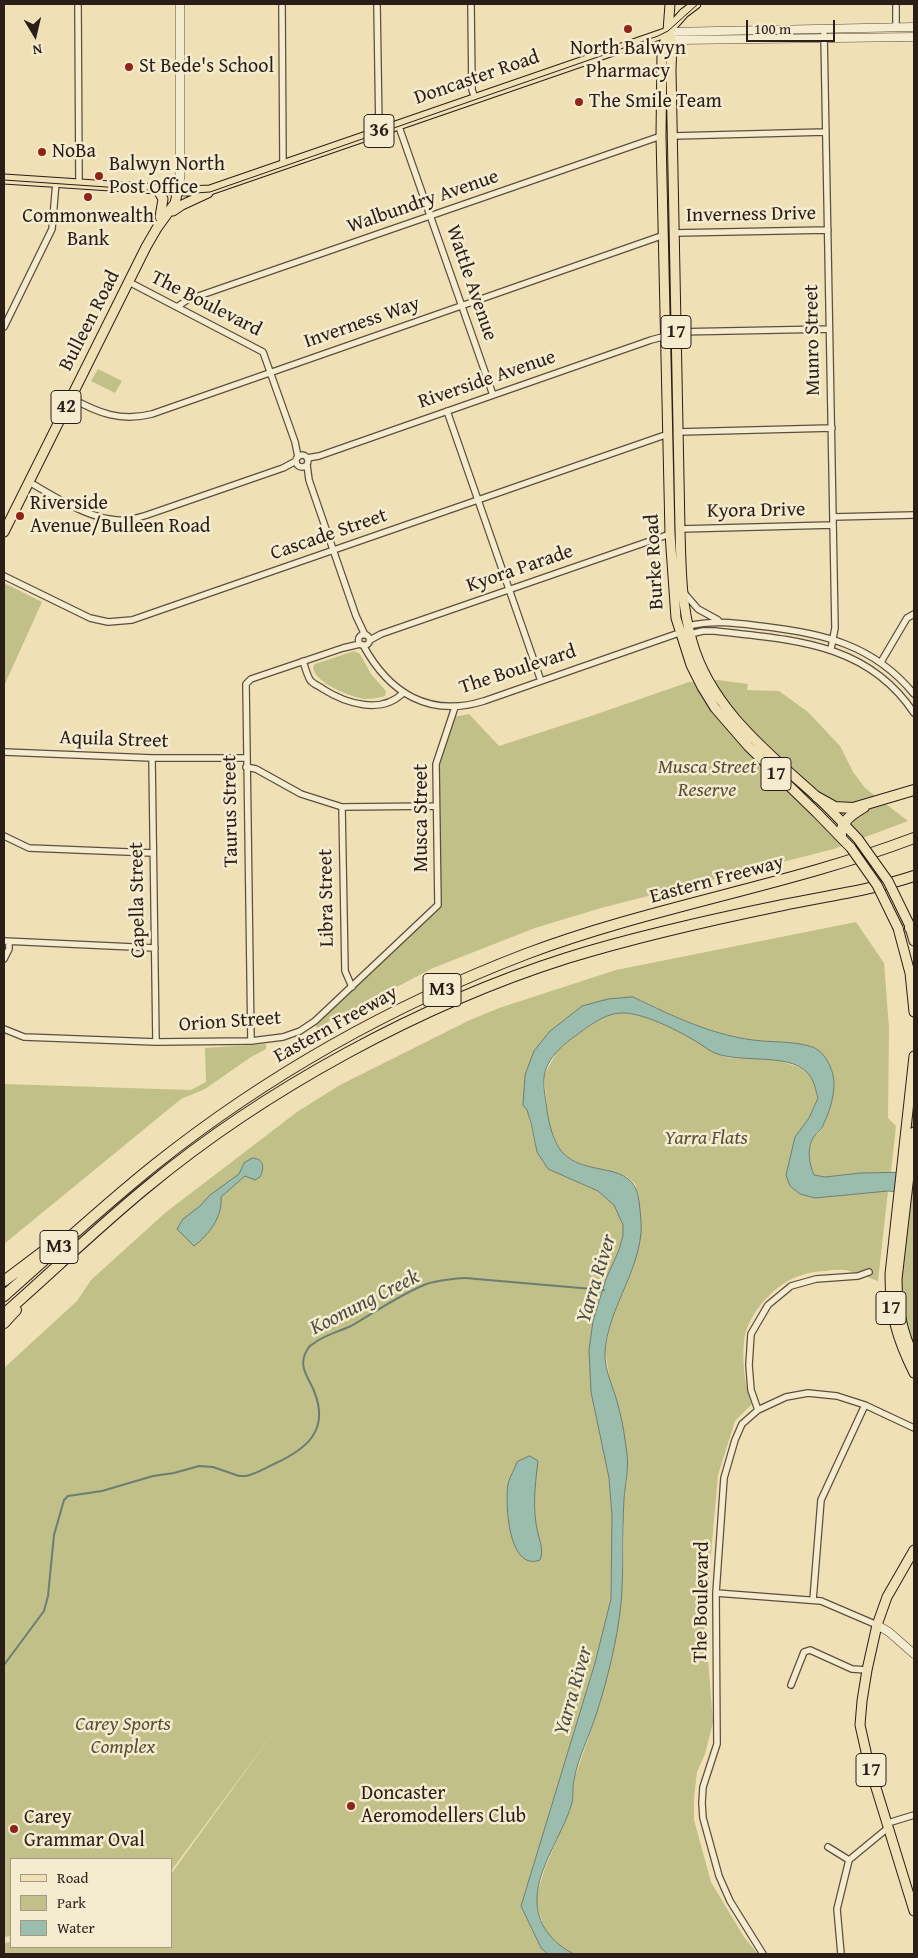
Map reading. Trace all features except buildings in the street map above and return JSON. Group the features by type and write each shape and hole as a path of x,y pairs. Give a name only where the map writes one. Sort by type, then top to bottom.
{"highway":[{"path":"817,797 826,803 841,808 853,808 910,791"},
{"path":"841,836 843,823 855,812 869,804"},
{"name":"Eastern Freeway","path":"4,1296 114,1198 230,1109 325,1048 393,1012 511,960 556,944 627,922 814,872 914,838"},
{"name":"Eastern Freeway","path":"4,1314 147,1186 230,1126 316,1072 402,1025 509,979 597,949 686,925 843,894 914,876"},
{"path":"4,1281 114,1198"},
{"path":"4,1324 34,1288"}],"main road":[{"name":"Burke Road","path":"670,4 668,32 662,51 661,136 670,534 673,598 680,633 696,677 719,705 744,742 841,836 877,885 899,930 914,998 914,1012"},
{"path":"668,32 684,13 696,4"},
{"name":"Doncaster Road","path":"4,179 200,191 219,187 668,32"},
{"name":"Burke Road","path":"668,32 672,41 674,233 682,587 689,630 700,664 719,705 817,797 867,849 898,898 911,926 914,941"},
{"path":"160,221 180,206 219,187"},
{"path":"157,189 163,199 160,221"},
{"name":"Bulleen Road","path":"4,532 160,221 175,203 178,190"},
{"path":"665,278 676,278"},
{"path":"669,484 679,484"},
{"path":"680,633 689,630"},
{"path":"899,930 911,926"},
{"name":"17","path":"914,1056 897,1239 897,1303 903,1330 914,1357"},
{"name":"17","path":"914,1132 890,1274 890,1303 899,1340 914,1373"},
{"name":"17","path":"914,1550 887,1597 877,1625 867,1670 860,1725 869,1765 914,1911"}],"street":[{"path":"78,4 79,183"},
{"path":"178,190 180,179 180,4"},
{"path":"282,4 283,165"},
{"path":"377,4 379,131"},
{"path":"472,4 472,90 475,98"},
{"path":"896,4 896,27"},
{"path":"668,32 914,27"},
{"name":"Munro Street","path":"824,29 835,628 831,649"},
{"path":"704,40 705,30"},
{"path":"668,32 677,40 914,37"},
{"path":"672,53 681,45 704,40"},
{"name":"Wattle Avenue","path":"398,124 493,395"},
{"path":"673,136 826,132"},
{"name":"Walbundry Avenue","path":"177,307 184,301 661,136"},
{"path":"4,327 52,229 56,182"},
{"name":"Inverness Drive","path":"674,233 828,230"},
{"name":"Inverness Way","path":"71,398 106,414 124,418 152,414 664,235"},
{"name":"The Boulevard","path":"129,282 260,349 265,355 364,640 376,666 390,683 403,693 428,704 455,707 474,704 680,633"},
{"path":"187,312 195,298"},
{"path":"676,332 830,329"},
{"name":"Riverside Avenue","path":"29,482 92,514 109,519 128,520 666,336"},
{"path":"447,411 541,681"},
{"path":"678,432 832,428"},
{"name":"Cascade Street","path":"4,576 90,618 99,621 118,622 145,616 668,434"},
{"path":"833,517 914,515"},
{"name":"Kyora Drive","path":"680,529 833,525"},
{"name":"Kyora Parade","path":"364,640 670,534"},
{"path":"682,587 686,596 698,609 721,621 805,632 834,639 863,651 881,662 914,694"},
{"path":"881,662 907,618 914,614"},
{"path":"689,630 721,621"},
{"path":"689,630 715,631 807,643 831,649 859,662 882,676 904,699 914,713"},
{"name":"Taurus Street","path":"252,1041 245,689 247,682 364,640"},
{"path":"303,661 309,677 314,683 334,695 362,705 379,704 393,700 403,693"},
{"name":"Musca Street","path":"438,902 437,760 455,707"},
{"name":"Aquila Street","path":"4,752 152,758 246,756"},
{"name":"Capella Street","path":"152,758 156,1042"},
{"path":"246,767 256,769 302,794 342,807 436,806"},
{"name":"Libra Street","path":"342,807 345,972 352,987"},
{"path":"4,836 30,848 153,853"},
{"name":"Orion Street","path":"4,1029 24,1037 156,1042 252,1041 283,1037 315,1021 434,910 438,902"},
{"path":"4,959 9,949 6,942 155,948"},
{"path":"758,1410 751,1390 749,1365 750,1334 768,1305 791,1286 816,1279 858,1276 869,1272"},
{"name":"The Boulevard","path":"763,1954 730,1901 719,1876 703,1818 703,1787 717,1744 716,1593 724,1478 735,1440 742,1424 758,1410 786,1397 808,1393 837,1396 865,1405 914,1428"},
{"path":"813,1600 821,1500 865,1405"},
{"path":"716,1593 821,1601 890,1632 914,1654"},
{"path":"791,1685 801,1657 804,1652 810,1650 852,1669 867,1670"},
{"path":"841,1954 837,1910 849,1860 889,1825 914,1815"},
{"path":"828,1847 849,1860"}],"green space":[{"path":"98,369 122,381 115,393 91,381"},
{"path":"4,583 42,602 4,686"},
{"path":"354,651 360,654 371,674 386,691 385,696 365,699 351,695 326,684 315,673 313,667 315,664"},
{"name":"Musca Street Reserve","path":"718,680 748,684 747,690 779,691 808,712 840,746 853,772 865,788 908,821 834,849 601,908 535,928 433,968 345,1014 343,1012 318,1029 315,1025 440,906 439,765 454,717 469,714 499,746 689,682"},
{"name":"Carey Sports Complex","path":"856,922 884,963 889,1028 888,1118 896,1126 891,1172 825,1177 814,1175 810,1160 810,1145 815,1135 821,1131 826,1120 834,1083 833,1074 827,1060 813,1047 745,1039 712,1031 680,1019 634,997 549,1032 527,1110 537,1152 548,1169 598,1191 615,1205 623,1225 623,1235 619,1250 606,1279 593,1321 589,1350 595,1411 609,1478 612,1516 611,1599 595,1663 521,1906 541,1948 548,1954 4,1954 4,1943 10,1942 10,1948 172,1948 172,1873 276,1729 172,1870 172,1858 10,1858 10,1936 4,1937 4,1368 77,1301 91,1280 165,1213 297,1112 340,1085 470,1020 499,1008 616,970"},
{"name":"Yarra Flats","path":"618,1012 629,1013 659,1022 726,1057 772,1059 806,1071 813,1082 818,1098 809,1118 795,1137 786,1175 790,1186 800,1194 815,1198 888,1191 878,1281 843,1270 800,1275 778,1288 753,1316 745,1335 743,1355 747,1388 752,1404 735,1421 718,1475 705,1621 713,1722 705,1754 697,1772 694,1820 711,1882 744,1937 758,1954 574,1954 558,1946 545,1930 537,1906 537,1894 545,1868 572,1804 574,1780 597,1713 613,1654 621,1603 627,1459 620,1412 610,1380 605,1351 611,1322 635,1262 639,1198 635,1184 626,1176 583,1165 568,1158 560,1150 549,1126 544,1075 559,1048 601,1018"},
{"path":"266,1044 266,1049 251,1057 205,1089 181,1099 4,1244 4,1084 191,1090 206,1082 205,1048"},
{"path":"914,1101 914,1354 906,1337 898,1259"}],"water":[{"path":"633,997 680,1019 712,1031 745,1039 807,1045 818,1050 829,1065 834,1083 828,1114 810,1145 810,1160 814,1175 825,1177 860,1173 914,1172 914,1193 888,1191 815,1198 800,1194 790,1186 786,1175 795,1137 809,1118 818,1098 812,1079 804,1070 793,1064 720,1055 666,1025 630,1013 620,1013 602,1018 569,1041 551,1059 545,1071 544,1085 550,1127 559,1148 572,1160 583,1165 608,1170 628,1179 635,1188 639,1201 641,1225 634,1263 611,1322 605,1352 608,1373 622,1420 627,1460 621,1604 615,1645 605,1686 576,1771 571,1806 538,1886 537,1907 542,1924 552,1938 574,1954 548,1954 541,1948 521,1906 595,1663 611,1599 612,1516 609,1478 591,1392 589,1350 593,1321 606,1279 619,1250 623,1235 623,1225 614,1205 598,1191 548,1169 537,1152 531,1123 527,1110 523,1105 525,1075 534,1051 549,1032 582,1006 608,999"},
{"path":"253,1158 262,1162 260,1177 255,1180 245,1176 221,1197 220,1211 214,1224 210,1231 194,1246 177,1229 183,1219 200,1206 210,1195 239,1174 244,1163"},
{"path":"530,1456 538,1461 535,1506 536,1524 542,1553 540,1560 529,1561 521,1556 511,1534 508,1520 507,1493 508,1484 517,1462"}],"waterway":[{"name":"Koonung Creek","path":"4,1665 44,1611 48,1596 54,1535 64,1500 68,1496 102,1491 153,1476 174,1473 199,1466 213,1467 239,1476 246,1476 286,1458 305,1445 317,1427 319,1417 318,1405 303,1363 309,1348 322,1338 351,1326 396,1299 424,1285 465,1278 604,1290"}],"tram line":[{"path":"4,180 195,193 210,192 658,36 668,31 698,4"}],"place":[{"name":"North Balwyn Pharmacy","path":"628,29"},
{"name":"St Bede's School","path":"129,67"},
{"name":"The Smile Team","path":"579,102"},
{"name":"NoBa","path":"42,152"},
{"name":"Balwyn North Post Office","path":"99,176"},
{"name":"Commonwealth Bank","path":"88,197"},
{"name":"Riverside Avenue/Bulleen Road","path":"20,516"},
{"name":"Doncaster Aeromodellers Club","path":"351,1806"},
{"name":"Carey Grammar Oval","path":"14,1829"}],"water label":[{"name":"Yarra River","path":"597,1279"},
{"name":"Yarra River","path":"574,1691"}]}
